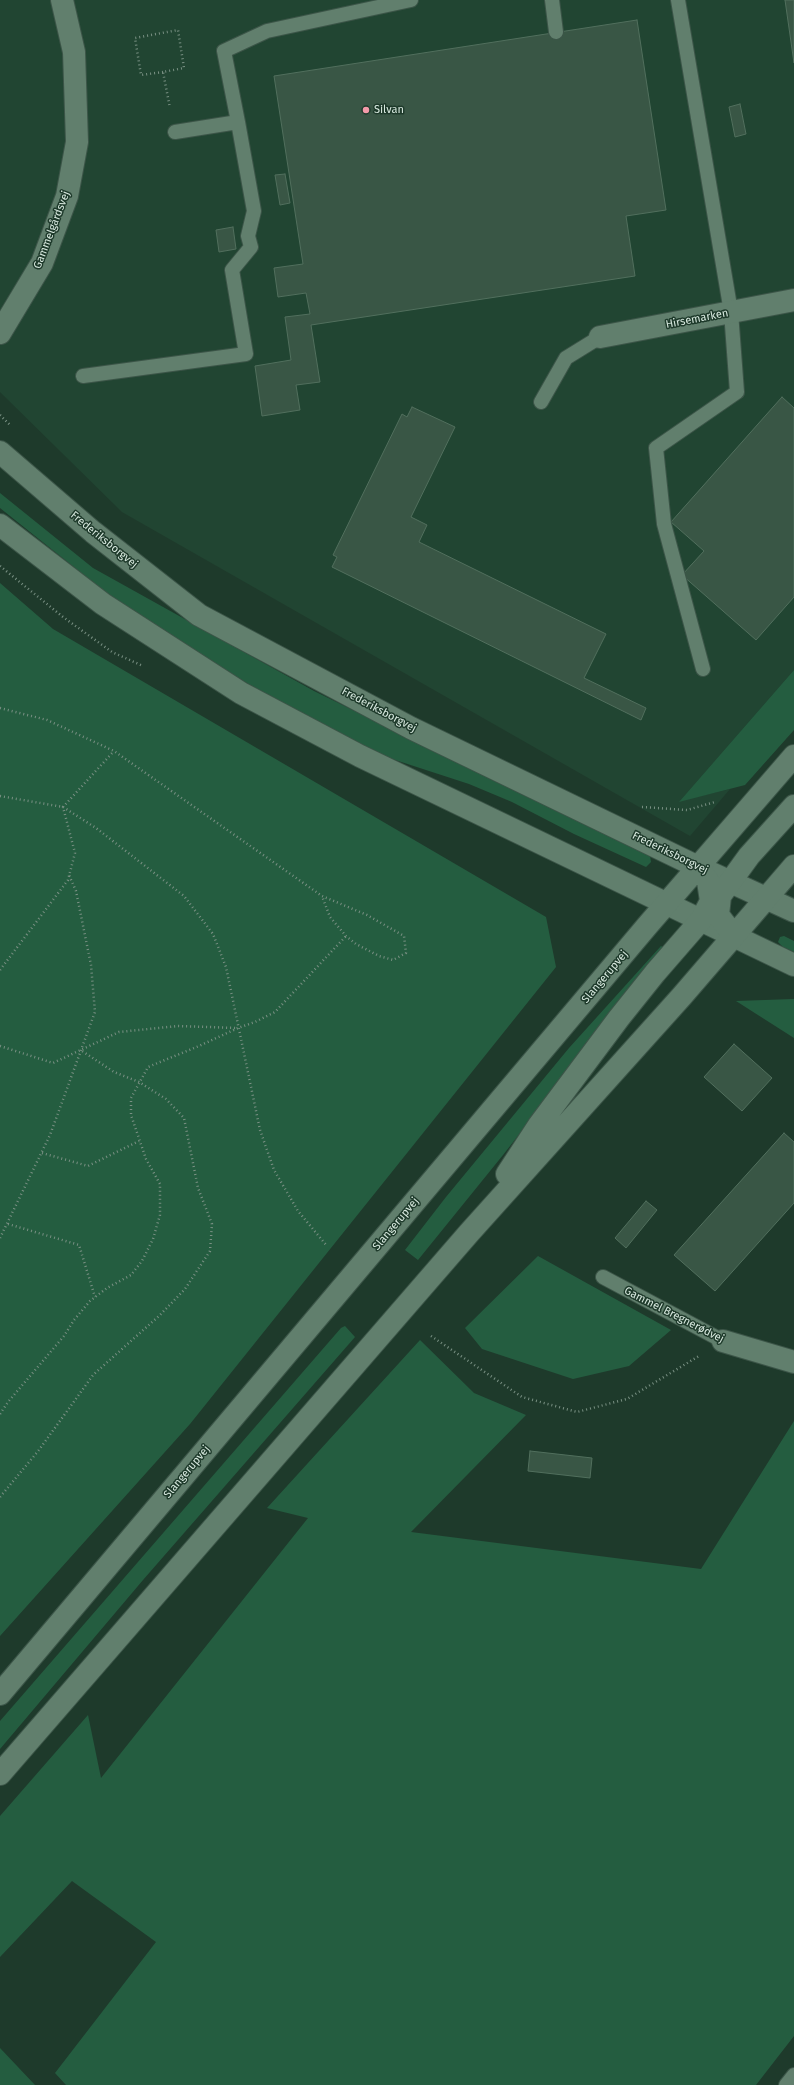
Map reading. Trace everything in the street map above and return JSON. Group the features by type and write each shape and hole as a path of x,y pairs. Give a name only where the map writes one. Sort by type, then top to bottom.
{"main road":[{"name":"Gammelgårdsvej","path":"0,333 42,263 67,196 77,142 74,52 62,0"},
{"name":"Hirsemarken","path":"600,337 794,300"},
{"name":"Frederiksborgvej","path":"0,452 93,532 199,614 411,728 698,867 794,910"},
{"path":"0,524 103,604 241,693 360,756 794,965"},
{"name":"Slangerupvej","path":"0,1694 698,867 794,756"},
{"path":"734,936 718,915 720,896 729,881 749,856 794,806"},
{"path":"0,1774 469,1233 734,936 794,866"},
{"path":"469,1233 539,1126 655,973 701,920 711,901 708,881 698,867"},
{"name":"Gammel Bregnerødvej","path":"723,1341 794,1362"}],"lane":[{"path":"83,376 246,354 232,270 251,248 248,236 254,211 224,51 267,31 411,0"},
{"path":"552,0 556,32"},
{"path":"678,0 731,312 737,392 656,448 664,524 703,670"},
{"path":"175,132 238,122"},
{"path":"541,402 566,358 600,337"},
{"name":"Gammel Bregnerødvej","path":"603,1276 723,1341"},
{"path":"786,2085 794,2075"}],"path":[{"path":"178,30 184,68 163,72 141,75 135,38 178,30"},
{"path":"163,72 175,132"},
{"path":"0,415 15,430"},
{"path":"0,566 62,617 112,652 146,667"},
{"path":"0,708 47,720 114,751 322,896 367,915 404,936 406,953 392,960 379,956 346,936 330,917 322,896"},
{"path":"63,807 114,751"},
{"path":"0,796 63,807 96,828 184,896 213,934 226,967 260,1130 274,1170 298,1211 327,1246"},
{"path":"637,807 687,810 715,802"},
{"path":"0,970 68,880 75,853 63,807"},
{"path":"0,1238 50,1135 82,1052 95,1012 91,965 76,891 69,875"},
{"path":"0,1414 8,1402 64,1336 74,1320 95,1297 107,1288 131,1275 139,1266 153,1239 160,1215 160,1184 139,1141 131,1115 131,1098 148,1067 255,1022 275,1012 346,936"},
{"path":"0,1046 53,1063 82,1052 119,1032 178,1026 238,1028"},
{"path":"0,1497 39,1450 93,1374 160,1316 185,1289 210,1251 212,1224 198,1188 184,1118 166,1099 139,1082 114,1072 82,1052"},
{"path":"42,1153 88,1166 139,1141"},
{"path":"8,1224 78,1246 95,1297"},
{"path":"431,1336 522,1397 577,1412 627,1399 723,1341"}],"shaded area":[{"path":"0,0 794,0 794,670 680,801 730,789 690,836 122,512 0,392"},
{"path":"0,493 93,568 314,691 650,856 651,862 646,867 574,834 512,802 469,784 383,756 262,692 193,651 114,599 0,508"},
{"path":"0,583 53,629 546,917 556,967 190,1424 0,1636"},
{"path":"794,670 794,730 745,785 679,802"},
{"path":"784,936 794,941 794,952 783,947 778,942 780,937"},
{"path":"661,946 664,948 503,1155 418,1260 405,1250 446,1197 569,1048"},
{"path":"794,999 794,1038 736,1001"},
{"path":"538,1256 671,1330 629,1366 573,1379 482,1349 465,1328"},
{"path":"345,1326 355,1337 143,1580 0,1749 0,1721 341,1328"},
{"path":"420,1340 474,1393 526,1415 411,1532 701,1569 794,1421 794,2036 756,2085 66,2085 55,2073 156,1942 72,1881 0,1957 0,1816 88,1715 101,1778 308,1518 267,1508"},
{"path":"0,2048 35,2085 0,2085"}],"building":[{"path":"785,0 794,0 794,63"},
{"path":"637,20 666,210 626,216 635,276 311,325 320,382 296,385 300,410 262,416 255,366 291,360 285,317 310,314 306,293 278,297 274,268 303,264 274,76"},
{"path":"740,104 746,134 735,137 729,107"},
{"path":"285,174 290,203 280,205 275,175"},
{"path":"233,227 236,249 219,252 216,230"},
{"path":"782,397 794,408 794,597 756,640 682,575 704,551 671,522"},
{"path":"412,407 455,427 411,517 427,525 419,542 606,634 584,678 646,708 641,720 332,567 337,557 333,555 402,414 407,417"},
{"path":"734,1044 772,1078 742,1111 704,1077"},
{"path":"784,1133 794,1142 794,1203 715,1291 674,1255"},
{"path":"646,1201 657,1210 626,1248 615,1238"},
{"path":"530,1451 592,1458 590,1478 528,1471"}],"place":[{"name":"Silvan","path":"366,110"}]}
